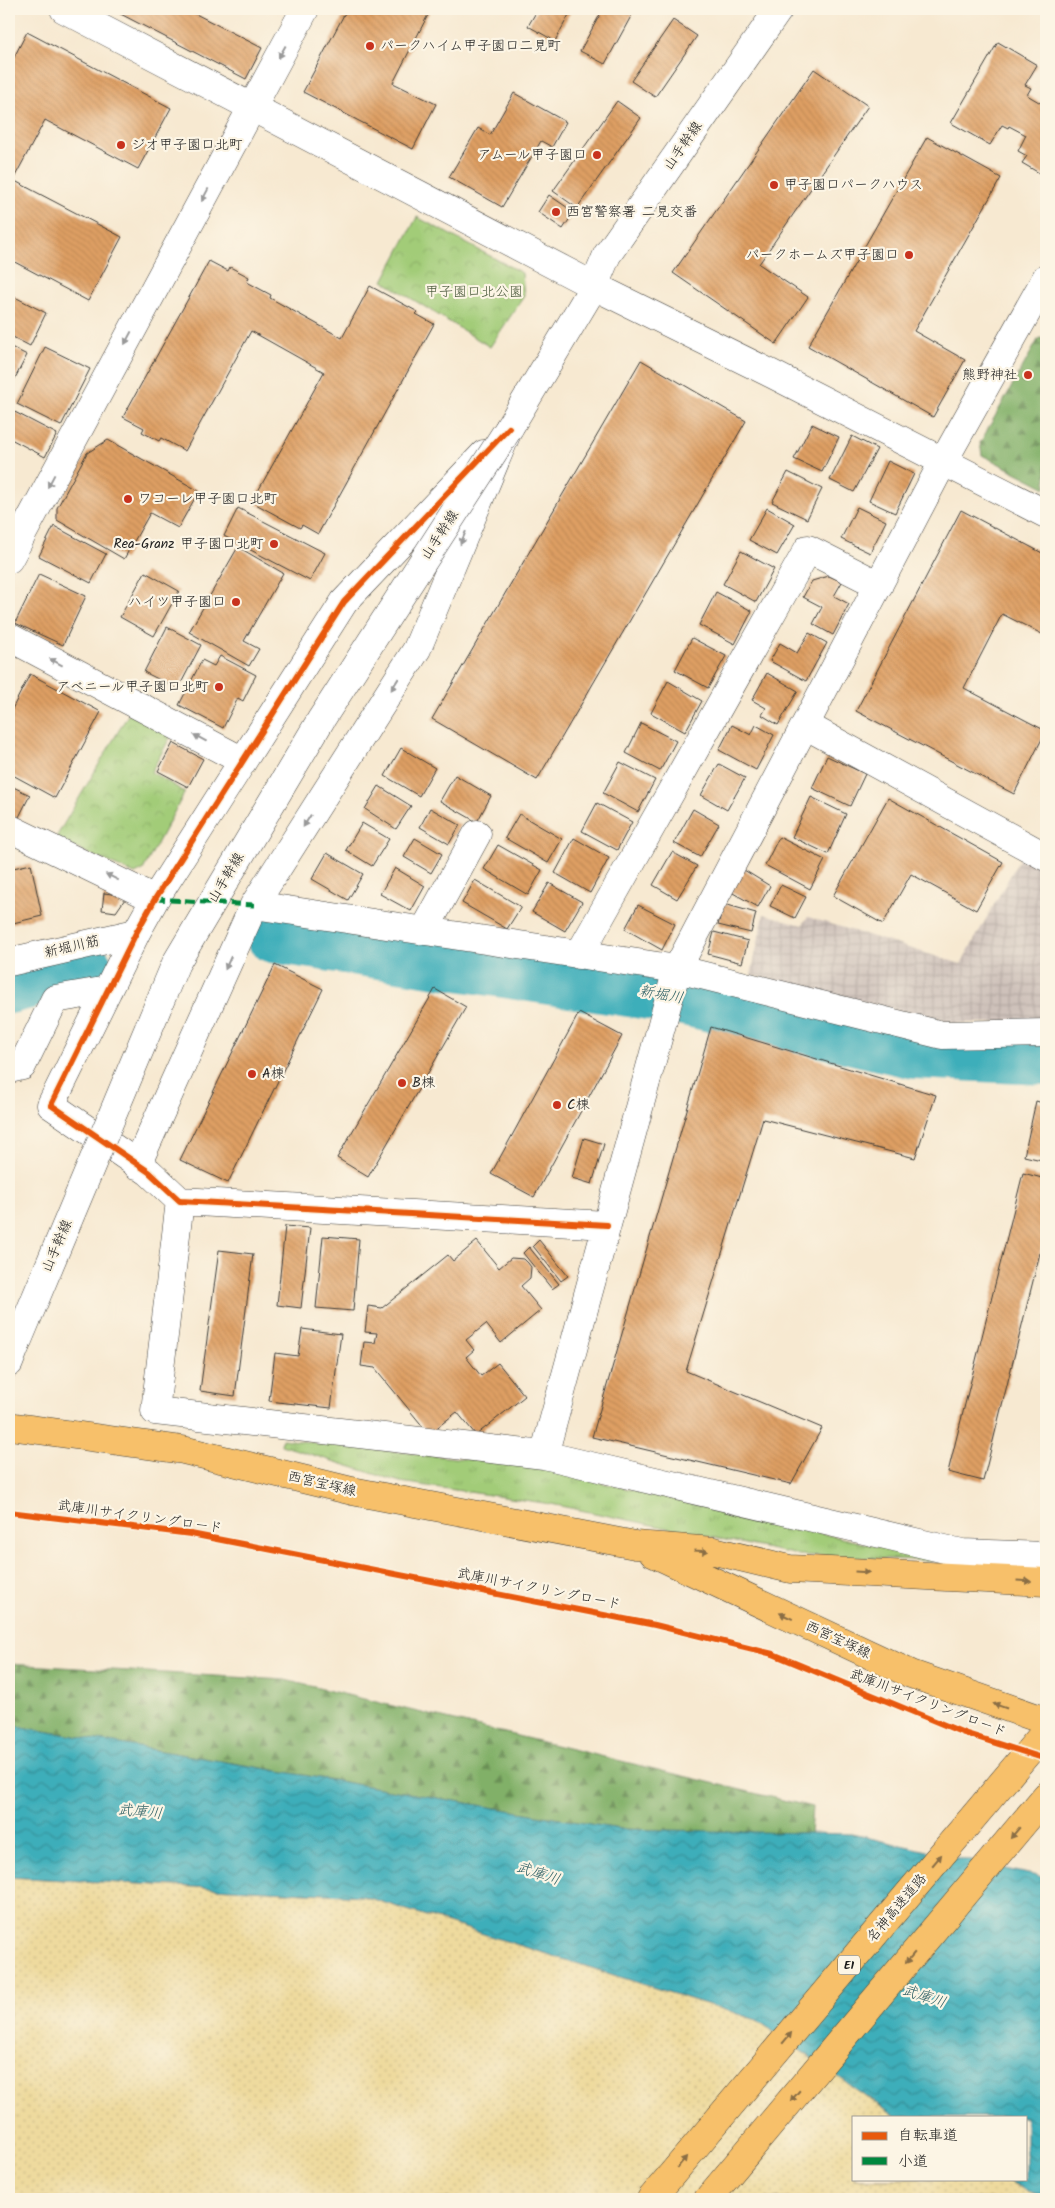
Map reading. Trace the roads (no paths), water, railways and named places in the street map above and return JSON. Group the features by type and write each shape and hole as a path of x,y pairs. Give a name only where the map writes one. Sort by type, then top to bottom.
{"main road":[{"name":"西宮宝塚線","path":"9,1426 183,1450 352,1491 635,1545 714,1551 790,1569 1046,1582"},
{"name":"西宮宝塚線","path":"635,1545 911,1674 1046,1721"},
{"name":"名神高速道路","path":"651,2199 1046,1731"},
{"path":"708,2199 1046,1796"}],"street":[{"path":"64,9 594,286 1046,514"},
{"path":"9,559 305,9"},
{"name":"山手幹線","path":"12,1354 176,962 322,718 509,428 594,286 607,255 779,9"},
{"path":"544,1455 675,975 944,462 1046,278"},
{"path":"509,428 344,602 155,899 136,933 51,1105 149,1172 180,1201 607,1225"},
{"path":"137,1165 254,905 417,649 509,428"},
{"path":"579,955 808,549 879,585"},
{"path":"9,637 243,761"},
{"path":"805,725 1046,857"},
{"path":"9,828 155,899"},
{"path":"424,931 477,834"},
{"path":"254,905 579,955 942,1036 1046,1033"},
{"name":"新堀川筋","path":"9,962 136,933"},
{"path":"9,1069 22,1066 55,999 108,990"},
{"path":"180,1201 155,1411 544,1455 962,1553 1046,1556"}],"water":[{"name":"武庫川","path":"9,1725 619,1829 852,1834 1046,1878 1046,2199 1006,2180 1028,2180 1028,2116 895,2116 757,2020 363,1896 9,1877"}],"waterway":[{"name":"新堀川","path":"273,936 676,997 915,1052 1046,1058"},
{"name":"新堀川","path":"9,987 86,968"}],"place":[{"name":"パークハイム甲子園口二見町","path":"370,46"},
{"name":"ジオ甲子園口北町","path":"121,145"},
{"name":"アムール甲子園口","path":"597,155"},
{"name":"甲子園口パークハウス","path":"774,185"},
{"name":"西宮警察署 二見交番","path":"556,212"},
{"name":"パークホームズ甲子園口","path":"909,255"},
{"name":"熊野神社","path":"1028,375"},
{"name":"ワコーレ甲子園口北町","path":"128,499"},
{"name":"Rea-Granz 甲子園口北町","path":"274,544"},
{"name":"ハイツ甲子園口","path":"236,602"},
{"name":"アベニール甲子園口北町","path":"219,687"},
{"name":"A棟","path":"252,1074"},
{"name":"B棟","path":"402,1083"},
{"name":"C棟","path":"557,1105"}],"park label":[{"name":"甲子園口北公園","path":"474,292"}]}
